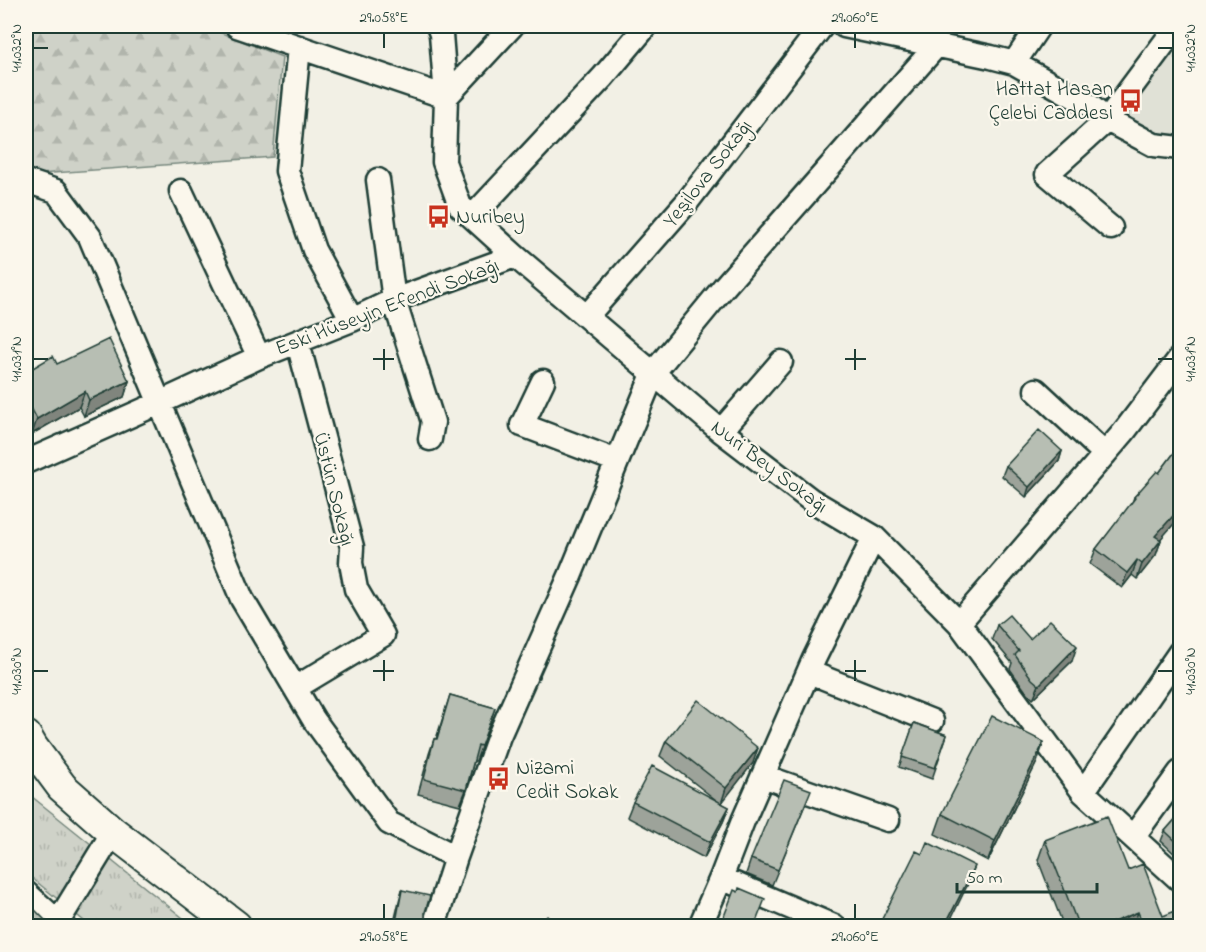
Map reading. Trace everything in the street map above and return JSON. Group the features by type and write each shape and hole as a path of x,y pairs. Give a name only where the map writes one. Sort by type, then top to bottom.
{"main road":[{"path":"26,736 62,787 113,832 236,927"}],"street":[{"path":"237,26 446,98 512,26"},
{"name":"Nuri Bey Sokağı","path":"438,26 441,34 446,98 444,162 460,206 515,256 721,431 811,500 874,537 959,623 1083,792 1180,880"},
{"path":"472,217 603,76 646,26"},
{"name":"Yeşilova Sokağı","path":"587,316 687,202 822,26"},
{"path":"844,26 1014,63 1089,105 1107,120 1154,145 1180,148"},
{"path":"1014,63 1039,26"},
{"path":"1111,228 1047,174 1107,120 1177,26"},
{"path":"434,927 499,736 570,576 654,372 724,287 937,45"},
{"path":"299,47 287,171 314,250 352,320"},
{"path":"378,180 394,300 433,422 430,439"},
{"path":"26,181 56,190 90,237 242,599 314,720 389,823 456,857"},
{"name":"Eski Hüseyin Efendi Sokağı","path":"181,192 259,357"},
{"name":"Eski Hüseyin Efendi Sokağı","path":"26,462 259,357 298,343 394,300 515,256"},
{"name":"Üstün Sokağı","path":"295,688 383,635 356,589 351,563 352,547 298,343"},
{"path":"959,623 1123,434 1180,358"},
{"path":"721,431 782,362"},
{"path":"543,381 522,425 617,461"},
{"path":"1036,390 1105,454"},
{"path":"700,927 808,672 874,537"},
{"path":"1083,792 1180,652"},
{"path":"808,672 932,721"},
{"path":"1133,837 1180,772"},
{"path":"763,776 888,820"},
{"path":"26,893 58,924 113,832"},
{"path":"721,878 834,926"}],"shaded area":[{"path":"1180,36 1180,141 1164,140 1122,116"}],"green space":[{"path":"26,26 204,26 282,57 273,157 26,175"},
{"path":"26,792 193,926 88,926 26,873"}],"building":[{"path":"109,339 129,381 89,400 85,391 37,419 26,398 26,372 53,356 57,364"},
{"path":"1039,430 1062,451 1029,487 1006,466"},
{"path":"1180,445 1180,508 1155,536 1161,540 1142,564 1137,560 1127,573 1096,549 1134,497 1157,471 1159,473"},
{"path":"1009,615 1030,639 1050,620 1077,646 1039,685 1015,655 1019,651 997,625"},
{"path":"450,695 495,708 481,746 478,745 466,790 424,779 434,739 437,739"},
{"path":"698,700 758,748 726,788 666,741"},
{"path":"992,716 1044,742 995,841 942,814"},
{"path":"914,723 947,735 935,768 902,757"},
{"path":"652,766 729,807 710,842 633,802"},
{"path":"784,780 811,790 778,870 751,859"},
{"path":"1180,814 1180,845 1165,831"},
{"path":"1107,816 1128,870 1143,864 1163,916 1180,909 1180,927 1144,927 1138,912 1101,927 1079,927 1045,840"},
{"path":"927,842 975,866 944,927 878,927 916,851 922,854"},
{"path":"739,888 765,899 754,927 720,927 734,890 738,892"},
{"path":"402,890 430,896 425,918 430,927 395,927"},
{"path":"26,901 52,927 26,927"},
{"path":"547,916 557,927 536,927"}],"place":[{"name":"Hattat Hasan Çelebi Caddesi","path":"1131,100"},
{"name":"Nuribey","path":"438,216"},
{"name":"Nizami Cedit Sokak","path":"498,779"}]}
